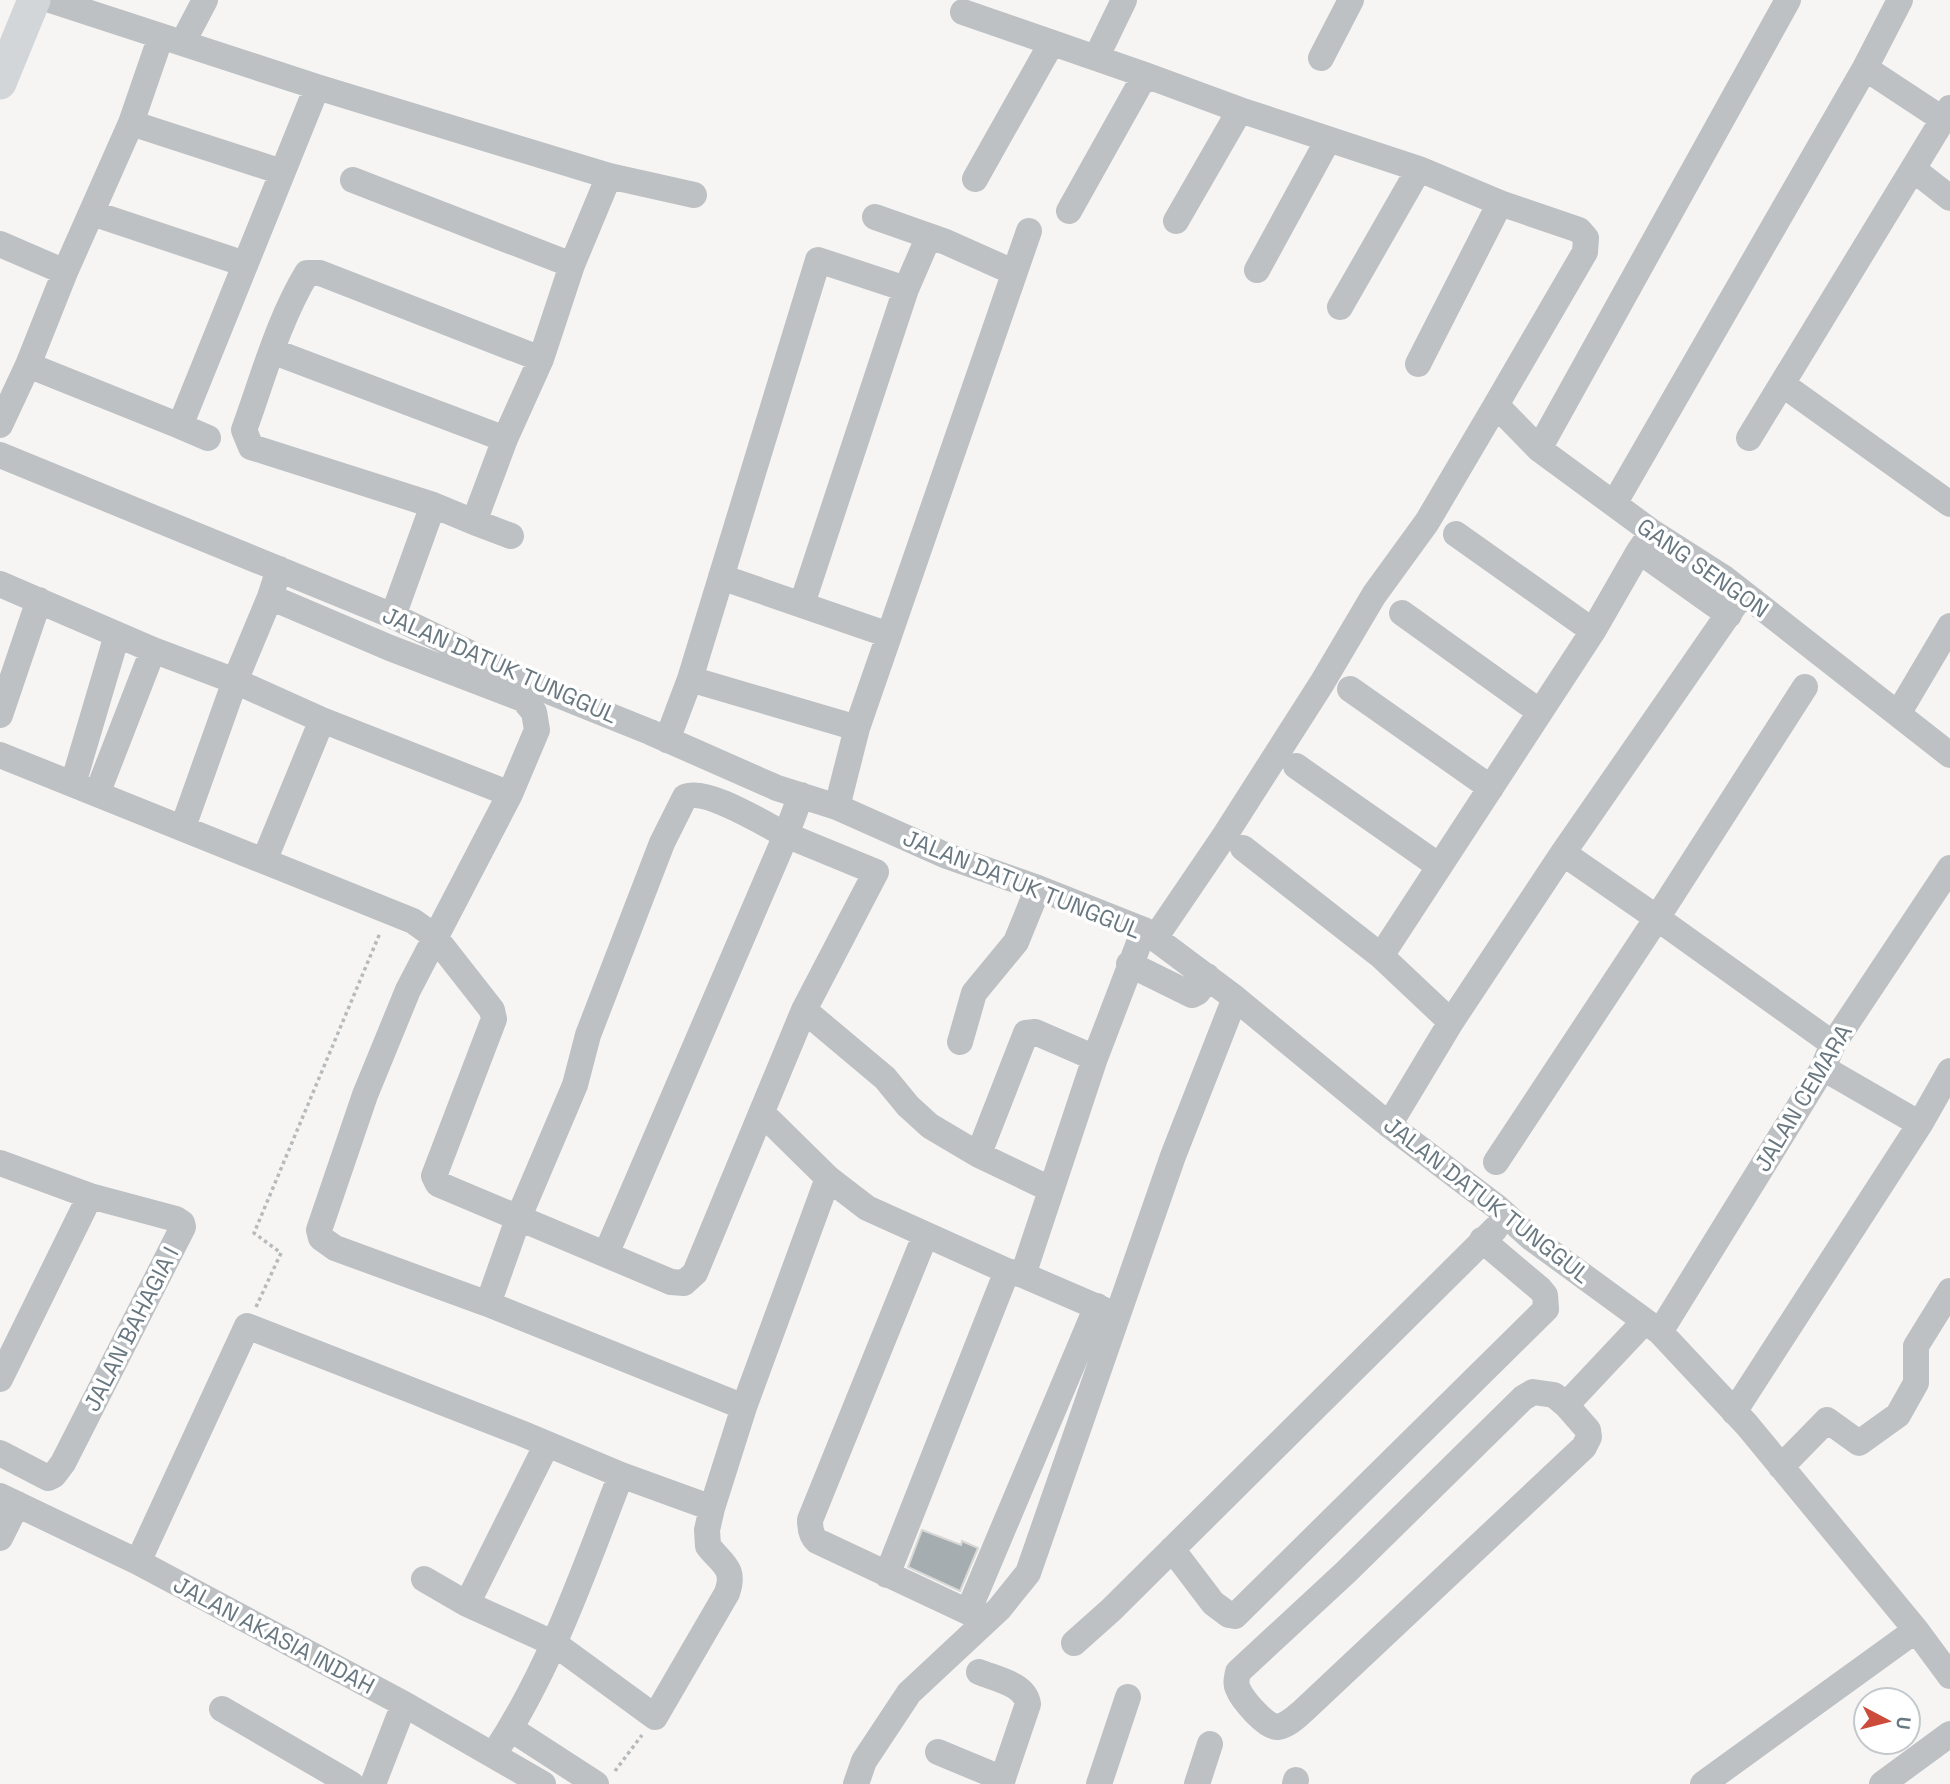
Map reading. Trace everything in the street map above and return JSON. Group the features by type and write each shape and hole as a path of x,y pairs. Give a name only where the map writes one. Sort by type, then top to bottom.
{"main road":[{"path":"0,83 34,0"}],"street":[{"path":"50,0 317,88 609,176 694,195"},
{"path":"0,425 131,123 172,39 205,0"},
{"path":"1096,58 1124,0"},
{"path":"1321,58 1351,0"},
{"path":"1539,449 1788,0"},
{"path":"1614,504 1865,68 1900,0"},
{"path":"887,1575 1050,1189 1129,964 1232,824 1322,683 1374,595 1502,413 1585,251 1586,238 1579,230 1500,203 1419,169 1240,110 963,12"},
{"path":"975,179 1051,44"},
{"path":"1749,438 1947,114 1865,68"},
{"path":"1069,211 1145,75"},
{"path":"180,426 317,88"},
{"path":"1176,221 1240,110"},
{"path":"131,123 282,172"},
{"path":"1257,270 1328,140"},
{"path":"1340,307 1419,169"},
{"path":"1913,170 1950,198"},
{"path":"474,522 505,439 541,359 572,265 609,176"},
{"path":"353,180 572,265"},
{"path":"1418,365 1500,203"},
{"path":"92,214 245,264"},
{"path":"875,217 929,236 1013,272"},
{"path":"837,807 857,728 1029,231"},
{"path":"802,604 906,289 929,236"},
{"path":"0,244 65,272"},
{"path":"667,740 690,679 818,260 906,289"},
{"path":"511,536 433,505 251,447 244,430 272,351 297,290 307,273 320,273 541,359"},
{"path":"272,351 505,439"},
{"path":"28,365 208,438"},
{"path":"1782,384 1950,504"},
{"name":"GANG SENGON","path":"1502,413 1539,449 1614,504 1645,541 1898,714 1950,755"},
{"name":"JALAN DATUK TUNGGUL","path":"0,455 393,617 554,693 777,788 837,807 947,856 1038,888 1149,934 1235,998 1389,1125 1497,1207 1507,1219 1653,1327 1734,1412 1781,1467 1916,1630 1950,1676"},
{"path":"393,617 433,505"},
{"path":"1456,534 1593,631"},
{"path":"1381,956 1593,631 1645,541"},
{"path":"183,827 235,681 279,569"},
{"path":"721,577 889,635"},
{"path":"0,584 322,720 510,794"},
{"path":"270,597 390,648 523,699 534,712 537,730 510,794 408,989 365,1095 319,1230 321,1238 334,1248 488,1304 744,1407"},
{"path":"0,715 39,600"},
{"path":"1389,1125 1451,1022 1563,853 1736,604"},
{"path":"1402,613 1540,712"},
{"path":"1898,714 1950,626"},
{"path":"85,789 117,635"},
{"path":"85,789 153,650"},
{"path":"690,679 857,728"},
{"path":"1496,1162 1805,687"},
{"path":"1350,689 1492,788"},
{"path":"264,861 322,720"},
{"path":"0,755 413,921 434,936 492,1010 494,1019 434,1177 438,1184 518,1219 671,1282 684,1283 695,1273 804,1010 876,872 786,835 709,797 693,793 685,797 662,843 588,1035 575,1085 518,1219 488,1304"},
{"path":"1296,766 1439,866"},
{"path":"606,1254 786,835 800,795"},
{"path":"1243,848 1381,956 1451,1022"},
{"path":"1563,853 1657,918 1828,1056 1920,1124"},
{"name":"JALAN CEMARA","path":"1566,1405 1653,1327 1950,868"},
{"path":"960,1042 974,993 1016,942 1038,888"},
{"path":"1129,964 1192,995 1198,992 1207,976"},
{"path":"925,1236 810,1520 810,1528 817,1541 968,1612 1108,1311 1235,998"},
{"path":"804,1010 885,1078 908,1106 930,1126 979,1155 1050,1189"},
{"path":"979,1155 1026,1033 1035,1032 1096,1058"},
{"path":"1734,1412 1920,1124 1950,1071"},
{"path":"762,1113 828,1178 867,1208 925,1236 1108,1311"},
{"name":"JALAN BAHAGIA I","path":"0,1453 48,1478 54,1475 63,1463 183,1227 176,1219 90,1196 1,1167"},
{"path":"424,1579 467,1604 555,1644 655,1717 721,1605 732,1580 729,1569 708,1546 707,1530 712,1508 744,1407 828,1178"},
{"path":"0,1379 90,1196"},
{"path":"1074,1643 1111,1610 1482,1240 1507,1219"},
{"path":"1172,1549 1213,1602 1229,1615 1235,1615 1546,1309 1545,1296 1540,1289 1482,1240"},
{"path":"1781,1467 1827,1420 1859,1443 1898,1415 1916,1383 1916,1346 1950,1291"},
{"path":"856,1784 864,1761 909,1693 999,1609 1028,1573 1108,1311"},
{"path":"138,1562 247,1326 621,1475 712,1508"},
{"path":"1533,1392 1541,1392 1554,1395 1566,1405 1588,1430 1589,1437 1584,1447 1303,1711 1276,1728 1267,1724 1239,1692 1236,1685 1238,1672 1346,1572 1523,1398 1533,1392"},
{"path":"467,1604 547,1444"},
{"path":"494,1754 511,1729 555,1644 621,1475"},
{"path":"0,1538 8,1500"},
{"name":"JALAN AKASIA INDAH","path":"8,1500 138,1562 404,1704 543,1784"},
{"path":"1703,1784 1916,1630"},
{"path":"938,1752 1002,1782 1028,1698 1018,1687 979,1672"},
{"path":"1099,1784 1128,1697"},
{"path":"373,1784 404,1704"},
{"path":"222,1709 351,1784"},
{"path":"511,1729 605,1778"},
{"path":"1882,1784 1950,1734"},
{"path":"1197,1784 1210,1744"}],"path":[{"path":"247,1326 281,1253 254,1233 389,911"},
{"path":"605,1778 655,1717"}],"building":[{"path":"922,1530 961,1545 962,1541 978,1548 960,1591 908,1567"}]}
